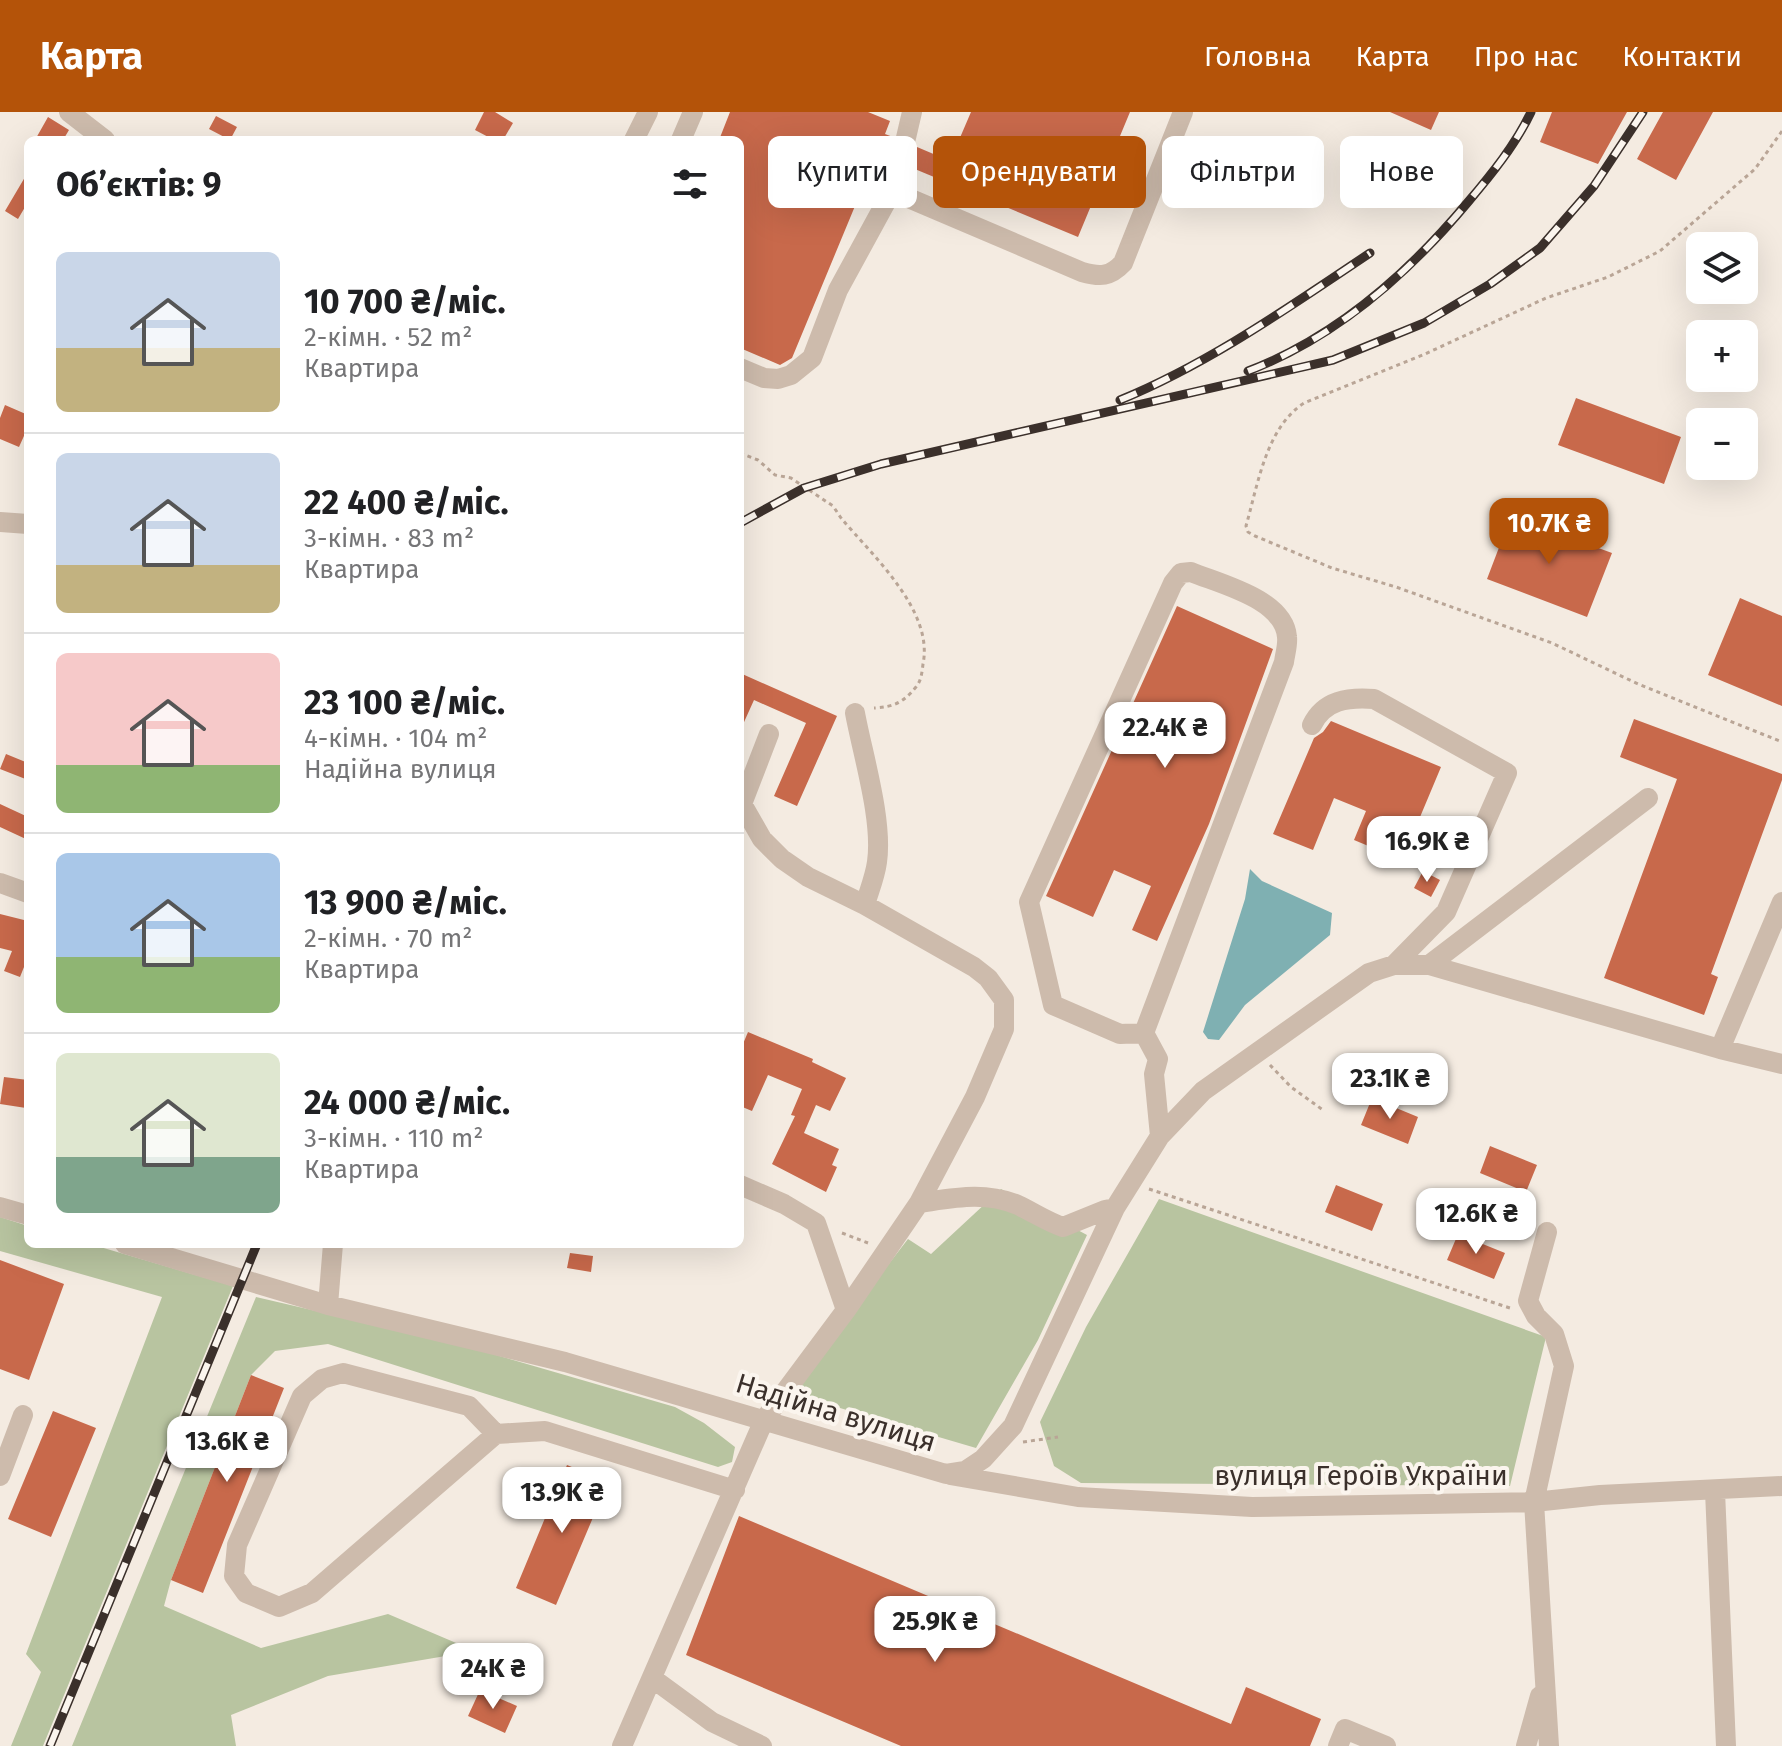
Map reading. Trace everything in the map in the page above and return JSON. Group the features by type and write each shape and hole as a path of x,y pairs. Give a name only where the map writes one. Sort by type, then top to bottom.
{"street":[{"path":"69,112 100,136"},
{"path":"636,136 648,112"},
{"path":"683,136 693,112"},
{"path":"917,202 1082,272 1099,277 1113,273 1123,263 1183,112"},
{"path":"904,136 907,114"},
{"path":"744,370 764,378 778,379 791,375 812,358 838,290 883,208"},
{"path":"0,522 24,524"},
{"path":"1144,1033 1120,1034 1053,1005 1029,902 1173,583 1181,573 1191,572 1251,596 1277,611 1287,635 1284,662 1144,1033 1158,1059 1154,1074 1160,1136"},
{"path":"1312,725 1319,710 1332,704 1362,698 1374,699 1507,773 1446,912 1394,965"},
{"path":"855,713 878,839 877,861 865,905"},
{"path":"744,799 769,734"},
{"path":"1429,965 1648,798"},
{"path":"622,1746 764,1420 846,1310 919,1203 1004,1029 1004,1000 988,978 865,905 808,877 782,859 762,839 744,808"},
{"path":"0,883 24,892"},
{"path":"1720,1049 1782,902"},
{"path":"1394,965 1429,965 1782,1064"},
{"name":"Надійна вулиця","path":"138,1248 328,1305 565,1362 946,1474 965,1471 1013,1426 1115,1208 1160,1136 1203,1091 1257,1051 1369,973 1394,965"},
{"path":"744,1187 784,1204 816,1223 846,1310"},
{"path":"919,1203 962,1196 990,1196 1019,1205 1063,1227 1115,1208"},
{"path":"0,1207 24,1214"},
{"path":"1547,1232 1528,1301 1536,1316 1554,1334 1564,1366 1534,1502 1600,1495 1782,1486"},
{"path":"328,1305 333,1248"},
{"path":"496,1434 469,1406 343,1373 322,1379 302,1396 237,1545 234,1576 246,1593 279,1607 312,1593 496,1434 545,1431 735,1490"},
{"path":"0,1476 23,1415"},
{"name":"вулиця Героїв України","path":"946,1474 1078,1497 1252,1507 1534,1502 1549,1746"},
{"path":"1715,1491 1726,1746"},
{"path":"652,1678 712,1722 762,1746"},
{"path":"1526,1746 1543,1683"},
{"path":"1338,1746 1345,1729 1386,1746"}],"path":[{"path":"1782,131 1755,169 1660,251 1608,277 1546,298 1425,354 1304,403 1291,412 1282,422 1267,456 1246,526 1248,532 1255,536 1332,568 1396,587 1552,643 1638,684 1782,742"},
{"path":"744,455 758,460 775,475 791,478 833,506 900,586 918,620 926,649 920,683 898,704 855,713"},
{"path":"1257,1051 1291,1087 1323,1110"},
{"path":"1130,1183 1536,1316"},
{"path":"816,1223 888,1249"},
{"path":"1004,1437 1024,1442 1058,1437"}],"green space":[{"path":"1001,1189 1087,1235 1038,1340 976,1448 789,1393 908,1239 931,1254"},
{"path":"1159,1199 1546,1337 1510,1486 1081,1483 1054,1466 1040,1422 1086,1327"},
{"path":"0,1217 24,1225 24,1248 104,1248 233,1286 43,1746 11,1746 41,1672 26,1654 162,1297 0,1251"},
{"path":"256,1297 458,1344 675,1407 704,1423 735,1447 732,1462 718,1467 328,1344 275,1351 251,1375 171,1580 164,1606 261,1648 388,1614 475,1651 328,1676 231,1715 236,1746 72,1746"}],"water":[{"path":"1250,869 1262,881 1332,913 1330,935 1245,1005 1219,1040 1208,1039 1203,1032 1245,899"}],"building":[{"path":"484,112 495,112 513,123 505,136 486,136 475,130"},
{"path":"730,112 868,112 890,121 885,134 890,136 768,136 768,208 854,208 792,358 780,365 744,350 744,136 721,136"},
{"path":"971,112 1130,112 1120,136 961,136"},
{"path":"1390,112 1439,112 1431,130"},
{"path":"1552,112 1627,112 1598,164 1540,142"},
{"path":"1663,112 1713,112 1676,180 1637,159"},
{"path":"216,116 237,127 232,136 222,136 209,129"},
{"path":"48,117 69,130 65,136 37,136"},
{"path":"917,147 933,154 933,177 917,170"},
{"path":"24,179 24,209 18,219 5,211"},
{"path":"1008,208 1090,208 1078,237"},
{"path":"1576,398 1681,437 1664,484 1558,445"},
{"path":"5,405 24,413 24,436 19,447 0,439 0,418"},
{"path":"1511,516 1612,553 1587,617 1487,579"},
{"path":"1740,598 1782,616 1782,706 1708,675"},
{"path":"1177,606 1273,649 1209,824 1157,941 1132,930 1151,886 1114,870 1093,917 1046,896"},
{"path":"744,675 837,716 797,806 774,796 806,723 754,700 744,722"},
{"path":"1634,719 1782,774 1711,974 1718,977 1704,1015 1604,978 1677,779 1620,757"},
{"path":"1331,721 1441,767 1402,860 1354,840 1366,811 1334,798 1313,850 1273,834 1314,738"},
{"path":"6,754 24,761 24,778 0,769"},
{"path":"0,804 24,815 24,838 0,827"},
{"path":"1423,871 1440,880 1431,897 1414,888"},
{"path":"0,914 24,920 24,967 20,977 4,971 12,951 0,948"},
{"path":"748,1032 813,1059 812,1062 846,1078 830,1111 816,1105 804,1133 839,1149 832,1165 837,1167 826,1192 772,1164 795,1116 791,1115 802,1089 768,1075 752,1111 744,1108 744,1042"},
{"path":"4,1077 24,1080 24,1108 0,1104"},
{"path":"1372,1098 1418,1117 1408,1144 1361,1125"},
{"path":"1490,1146 1537,1165 1526,1192 1480,1173"},
{"path":"1336,1185 1383,1204 1372,1231 1325,1212"},
{"path":"1458,1234 1505,1253 1494,1279 1447,1260"},
{"path":"570,1253 593,1256 591,1272 567,1268"},
{"path":"0,1260 64,1284 29,1380 0,1369"},
{"path":"251,1375 284,1388 203,1593 171,1580"},
{"path":"53,1411 96,1428 51,1537 8,1519"},
{"path":"567,1465 608,1482 556,1605 516,1588"},
{"path":"739,1516 1231,1724 1246,1687 1321,1719 1310,1746 901,1746 686,1655"},
{"path":"480,1690 517,1706 505,1733 468,1716"}],"railway":[{"path":"1248,371 1281,357 1341,322 1395,278 1445,229 1485,181 1511,147 1531,112"},
{"path":"744,521 804,488 881,464 1333,360 1424,323 1490,284 1540,248 1594,186 1643,112"},
{"path":"1120,400 1217,351 1370,253"},
{"path":"50,1746 255,1248"}]}
